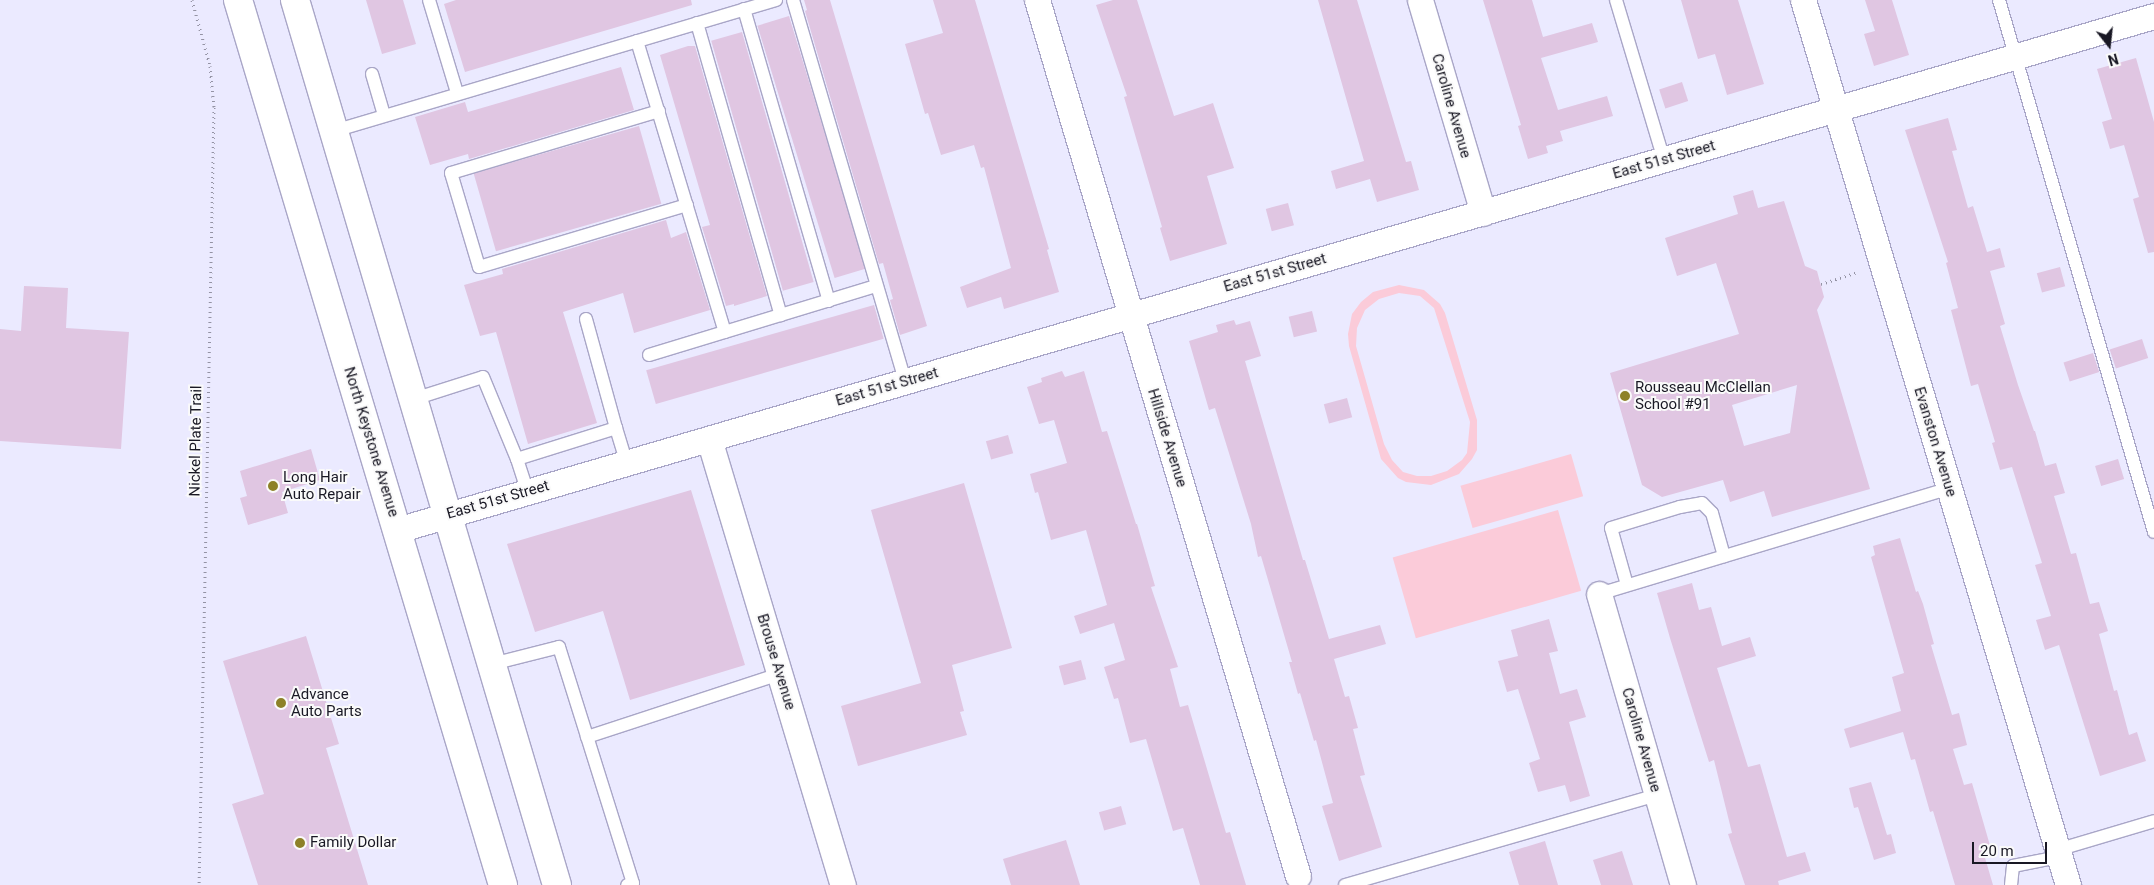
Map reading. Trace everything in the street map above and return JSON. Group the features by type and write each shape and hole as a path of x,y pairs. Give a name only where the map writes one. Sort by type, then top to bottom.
{"main road":[{"name":"North Keystone Avenue","path":"238,0 503,885"},
{"path":"295,0 557,885"}],"street":[{"name":"Hillside Avenue","path":"1037,0 1298,876"},
{"name":"Caroline Avenue","path":"1420,0 1483,213"},
{"name":"Evanston Avenue","path":"1803,0 2068,885"},
{"name":"East 51st Street","path":"397,530 2154,16"},
{"name":"Brouse Avenue","path":"709,439 843,885"},
{"name":"Caroline Avenue","path":"1599,594 1683,885"}],"lane":[{"path":"429,0 457,93"},
{"path":"334,131 776,0"},
{"path":"793,0 905,381"},
{"path":"1616,0 1664,160"},
{"path":"1999,0 2154,532"},
{"path":"744,9 829,301"},
{"path":"697,23 781,315"},
{"path":"637,40 725,332"},
{"path":"372,74 384,115"},
{"path":"658,111 451,173 479,268 687,205"},
{"path":"649,355 876,286"},
{"path":"586,319 627,463"},
{"path":"414,399 483,377 517,459 528,492"},
{"path":"517,459 616,428"},
{"path":"1599,594 1949,488"},
{"path":"1627,585 1611,528 1680,507 1702,503 1712,514 1724,556"},
{"path":"492,664 559,647 632,884 627,885"},
{"path":"587,737 780,674"},
{"path":"1345,885 1657,795"},
{"path":"2011,884 2013,866 2154,821"}],"path":[{"name":"Nickel Plate Trail","path":"192,0 210,66 214,107 199,885"},
{"path":"1821,284 1862,271"}],"shaded area":[{"path":"1399,285 1424,290 1440,304 1445,313 1477,420 1477,450 1459,474 1431,485 1406,482 1398,478 1381,459 1349,346 1348,334 1352,314 1361,302 1373,292","holes":["1399,293 1420,296 1434,308 1470,422 1467,453 1462,460 1447,471 1431,476 1417,476 1403,472 1392,460 1384,444 1356,346 1357,328 1365,310 1379,299"]},
{"path":"1571,454 1583,496 1473,528 1460,486"},
{"path":"1558,510 1581,591 1416,638 1393,557"}],"building":[{"path":"366,0 403,0 416,44 382,54"},
{"path":"456,0 691,0 692,5 465,72 444,4"},
{"path":"804,0 830,0 927,326 900,335 890,300 893,299 883,263 879,264 805,11 807,10"},
{"path":"933,0 975,0 1049,249 1047,250 1059,292 1004,309 1001,297 967,308 960,287 1011,268 984,167 981,168 974,145 941,155 928,113 925,114 905,44 943,33"},
{"path":"1113,0 1137,0 1174,116 1213,103 1234,168 1207,176 1227,244 1170,261 1124,97 1127,96 1096,5"},
{"path":"1318,0 1357,0 1406,162 1411,161 1419,190 1377,202 1370,179 1336,189 1331,171 1364,161"},
{"path":"1483,0 1532,0 1543,37 1592,23 1598,42 1541,58 1558,110 1607,96 1613,116 1560,131 1563,141 1546,146 1548,153 1528,159 1518,126 1521,125"},
{"path":"1681,0 1738,0 1764,84 1727,95 1715,54 1698,59"},
{"path":"1865,0 1892,0 1909,55 1874,66 1864,34 1875,31"},
{"path":"789,16 866,268 835,278 757,26"},
{"path":"742,32 814,282 783,291 711,41"},
{"path":"688,46 695,46 767,296 734,306 734,304 726,306 702,227 710,225 660,55"},
{"path":"2136,58 2154,122 2154,252 2148,253 2133,199 2139,197 2124,145 2110,149 2102,122 2112,119 2097,69"},
{"path":"621,67 634,110 469,159 468,154 430,165 415,117 465,102 468,112"},
{"path":"1682,82 1688,101 1665,108 1659,89"},
{"path":"1948,118 1957,150 1952,151 1968,208 1973,206 1987,252 2000,248 2005,267 1990,271 2005,324 2000,326 2018,385 2035,431 2045,466 2056,463 2065,493 2054,496 2071,554 2076,553 2090,604 2099,602 2108,631 2099,634 2114,691 2117,690 2129,735 2137,732 2146,761 2100,776 2059,645 2045,650 2036,620 2051,616 2035,565 2042,563 2012,467 2000,470 1992,443 1995,442 1978,384 1971,386 1951,310 1958,308 1946,263 1948,262 1905,130"},
{"path":"639,126 661,204 496,251 474,173"},
{"path":"1753,190 1758,208 1784,201 1805,266 1817,271 1824,297 1817,310 1870,489 1772,517 1764,491 1730,502 1723,480 1662,497 1642,485 1610,373 1739,334 1716,263 1677,276 1665,238 1738,214 1733,196","holes":["1797,385 1790,433 1744,446 1732,405"]},
{"path":"1288,203 1294,225 1272,231 1266,209"},
{"path":"666,220 671,238 686,232 710,310 634,333 623,293 563,312 597,423 528,444 496,332 480,336 464,285 503,274 502,269"},
{"path":"2060,267 2065,286 2042,293 2037,273"},
{"path":"24,286 68,288 66,328 129,332 121,449 0,441 0,329 21,331"},
{"path":"874,305 884,339 656,404 646,370"},
{"path":"1312,311 1317,331 1294,337 1289,317"},
{"path":"1234,320 1236,325 1250,321 1261,356 1245,361 1303,560 1305,560 1329,639 1380,625 1386,644 1334,659 1345,697 1349,696 1358,728 1353,729 1365,775 1360,776 1382,847 1339,861 1322,806 1333,803 1316,740 1314,741 1300,693 1298,694 1289,662 1292,662 1261,556 1258,557 1251,524 1215,408 1209,410 1189,341 1218,332 1216,325"},
{"path":"2142,339 2148,358 2116,369 2110,350"},
{"path":"2093,353 2099,372 2070,382 2064,363"},
{"path":"1062,371 1065,377 1084,371 1102,432 1107,431 1155,586 1151,587 1178,667 1170,669 1180,707 1188,705 1226,833 1230,832 1246,885 1200,885 1183,828 1173,831 1146,739 1130,743 1118,698 1114,699 1104,667 1125,660 1114,623 1080,634 1074,616 1107,605 1086,530 1051,540 1038,492 1035,493 1030,474 1067,463 1054,420 1039,424 1027,387 1042,382 1041,378"},
{"path":"1347,398 1352,417 1329,424 1324,404"},
{"path":"1008,435 1013,453 991,460 986,441"},
{"name":"Long Hair Auto Repair","path":"311,449 320,480 282,492 288,513 248,525 240,498 247,496 240,471"},
{"path":"2118,459 2124,479 2101,486 2095,466"},
{"path":"964,483 1012,648 952,665 964,711 960,712 967,735 858,766 841,706 921,683 871,510"},
{"path":"691,490 745,665 630,700 603,611 535,632 507,544"},
{"path":"1900,538 1916,592 1918,591 1923,604 1934,644 1931,645 1952,715 1959,713 1967,745 1953,749 1964,785 1972,783 1991,849 1983,851 1993,885 1955,885 1933,811 1930,812 1915,759 1911,760 1903,732 1850,748 1844,729 1901,711 1892,677 1904,673 1871,557 1875,555 1873,546"},
{"path":"1692,583 1699,610 1711,607 1722,646 1750,637 1756,656 1717,668 1748,767 1760,764 1787,857 1805,852 1811,871 1778,881 1779,885 1745,885 1728,834 1732,833 1714,760 1709,762 1657,593"},
{"path":"1549,619 1558,651 1549,653 1560,694 1577,689 1586,717 1569,722 1590,796 1570,802 1565,785 1538,792 1529,763 1540,759 1518,689 1507,692 1498,661 1518,656 1511,630"},
{"path":"306,636 339,744 326,748 368,885 258,885 232,804 264,794 223,661"},
{"path":"1081,660 1086,679 1064,685 1059,666"},
{"path":"1871,782 1887,835 1891,834 1896,853 1874,860 1858,807 1854,808 1849,788"},
{"path":"1121,806 1126,824 1104,831 1099,812"},
{"path":"1066,840 1080,885 1011,885 1003,859"},
{"path":"1545,841 1558,885 1519,885 1509,852"},
{"path":"1622,851 1633,885 1601,885 1593,860"}],"place":[{"name":"Rousseau McClellan School #91","path":"1625,396"},
{"name":"Long Hair Auto Repair","path":"273,486"},
{"name":"Advance Auto Parts","path":"281,703"},
{"name":"Family Dollar","path":"300,843"}]}
